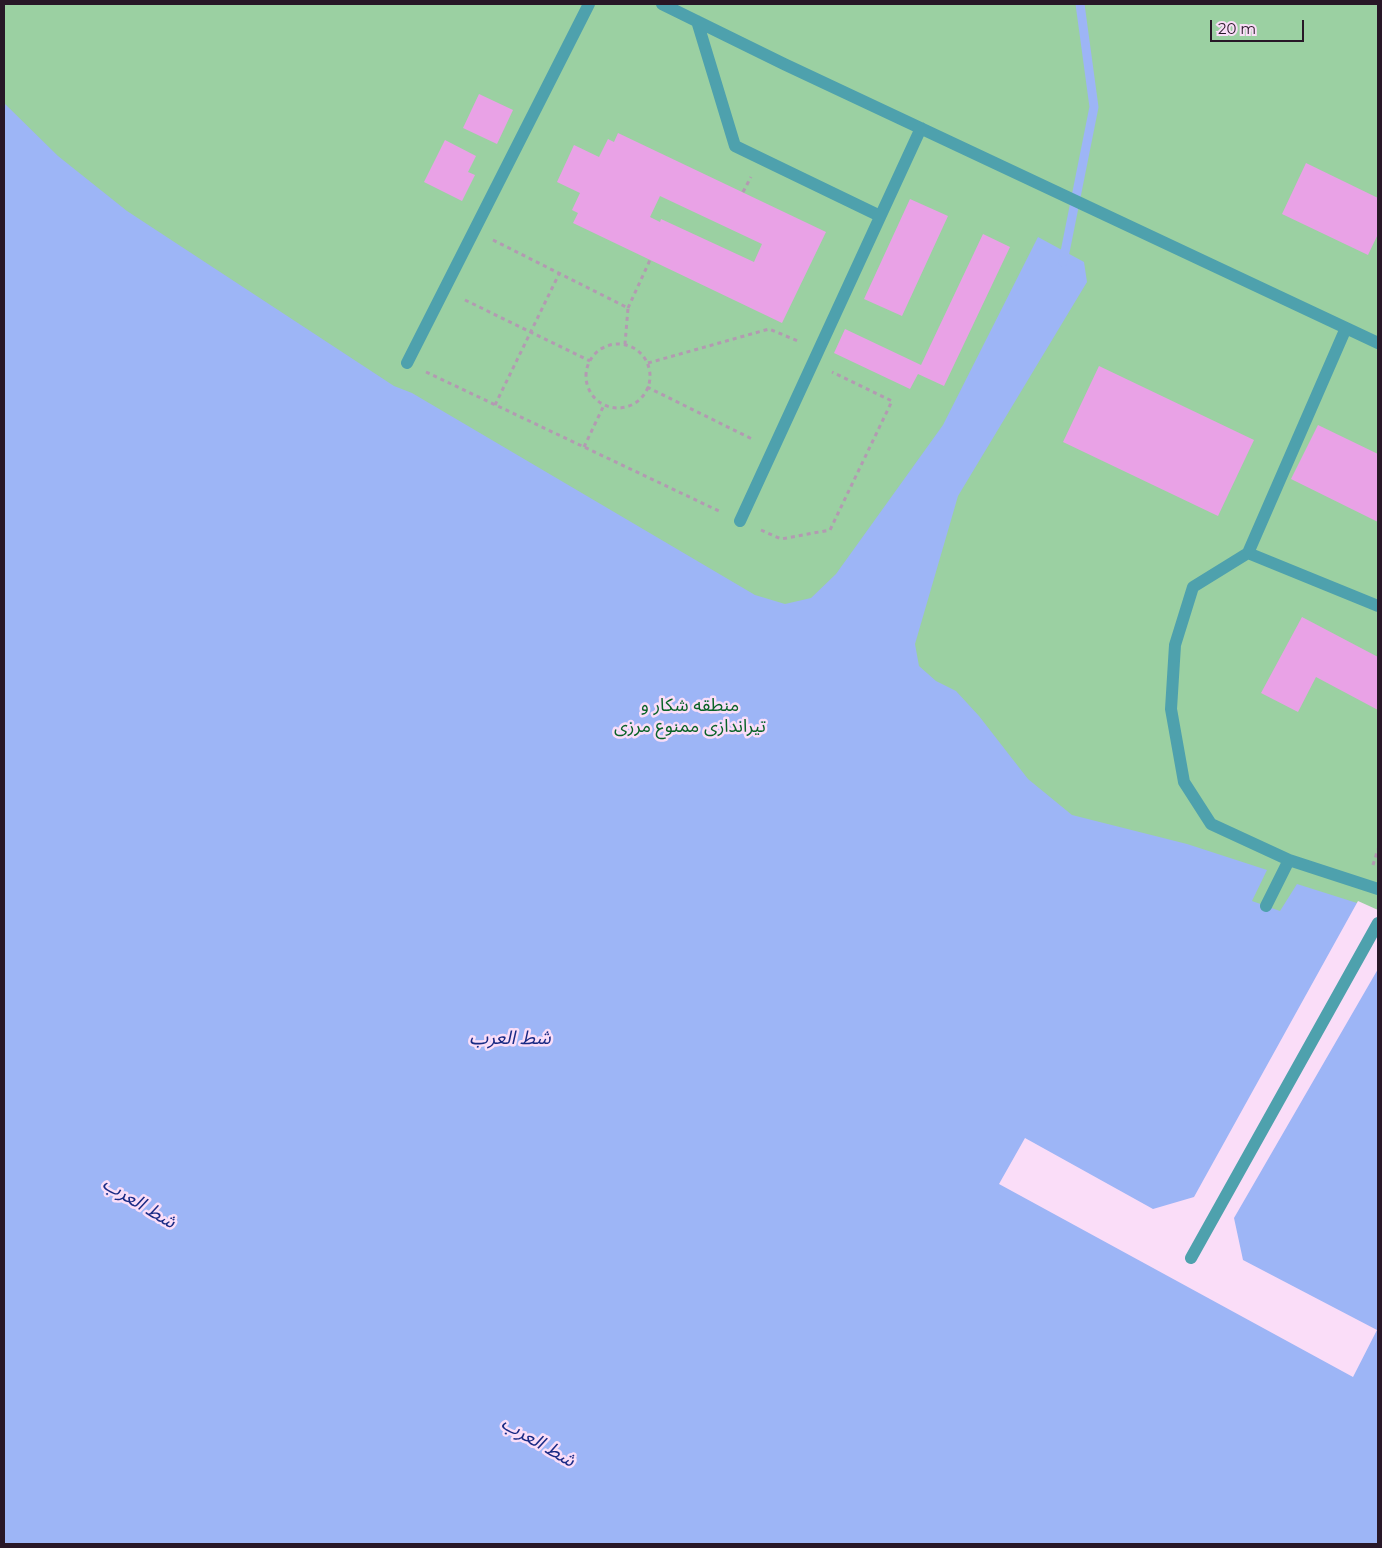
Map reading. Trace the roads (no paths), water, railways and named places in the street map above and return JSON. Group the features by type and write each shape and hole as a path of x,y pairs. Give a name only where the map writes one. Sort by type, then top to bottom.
{"lane":[{"path":"407,364 589,4"},
{"path":"662,4 1378,343"},
{"path":"697,21 735,146 880,216"},
{"path":"740,521 921,128"},
{"path":"1346,328 1248,553 1193,587 1175,645 1171,709 1184,782 1211,824 1288,860 1378,889"},
{"path":"1248,553 1378,606"},
{"path":"1266,906 1288,860"},
{"path":"1191,1258 1378,923"}],"water":[{"name":"شط العرب","path":"4,103 58,156 127,211 394,386 412,393 755,595 785,604 811,598 836,574 943,425 1038,237 1084,262 1087,282 958,496 915,644 919,666 936,681 956,691 979,716 1028,779 1072,815 1187,844 1267,870 1252,901 1280,911 1297,884 1357,903 1378,913 1378,1544 4,1544"}],"waterway":[{"path":"1063,262 1094,107 1080,4"}],"park label":[{"name":"منطقه شکار و تیراندازی ممنوع مرزی","path":"690,716"}]}
